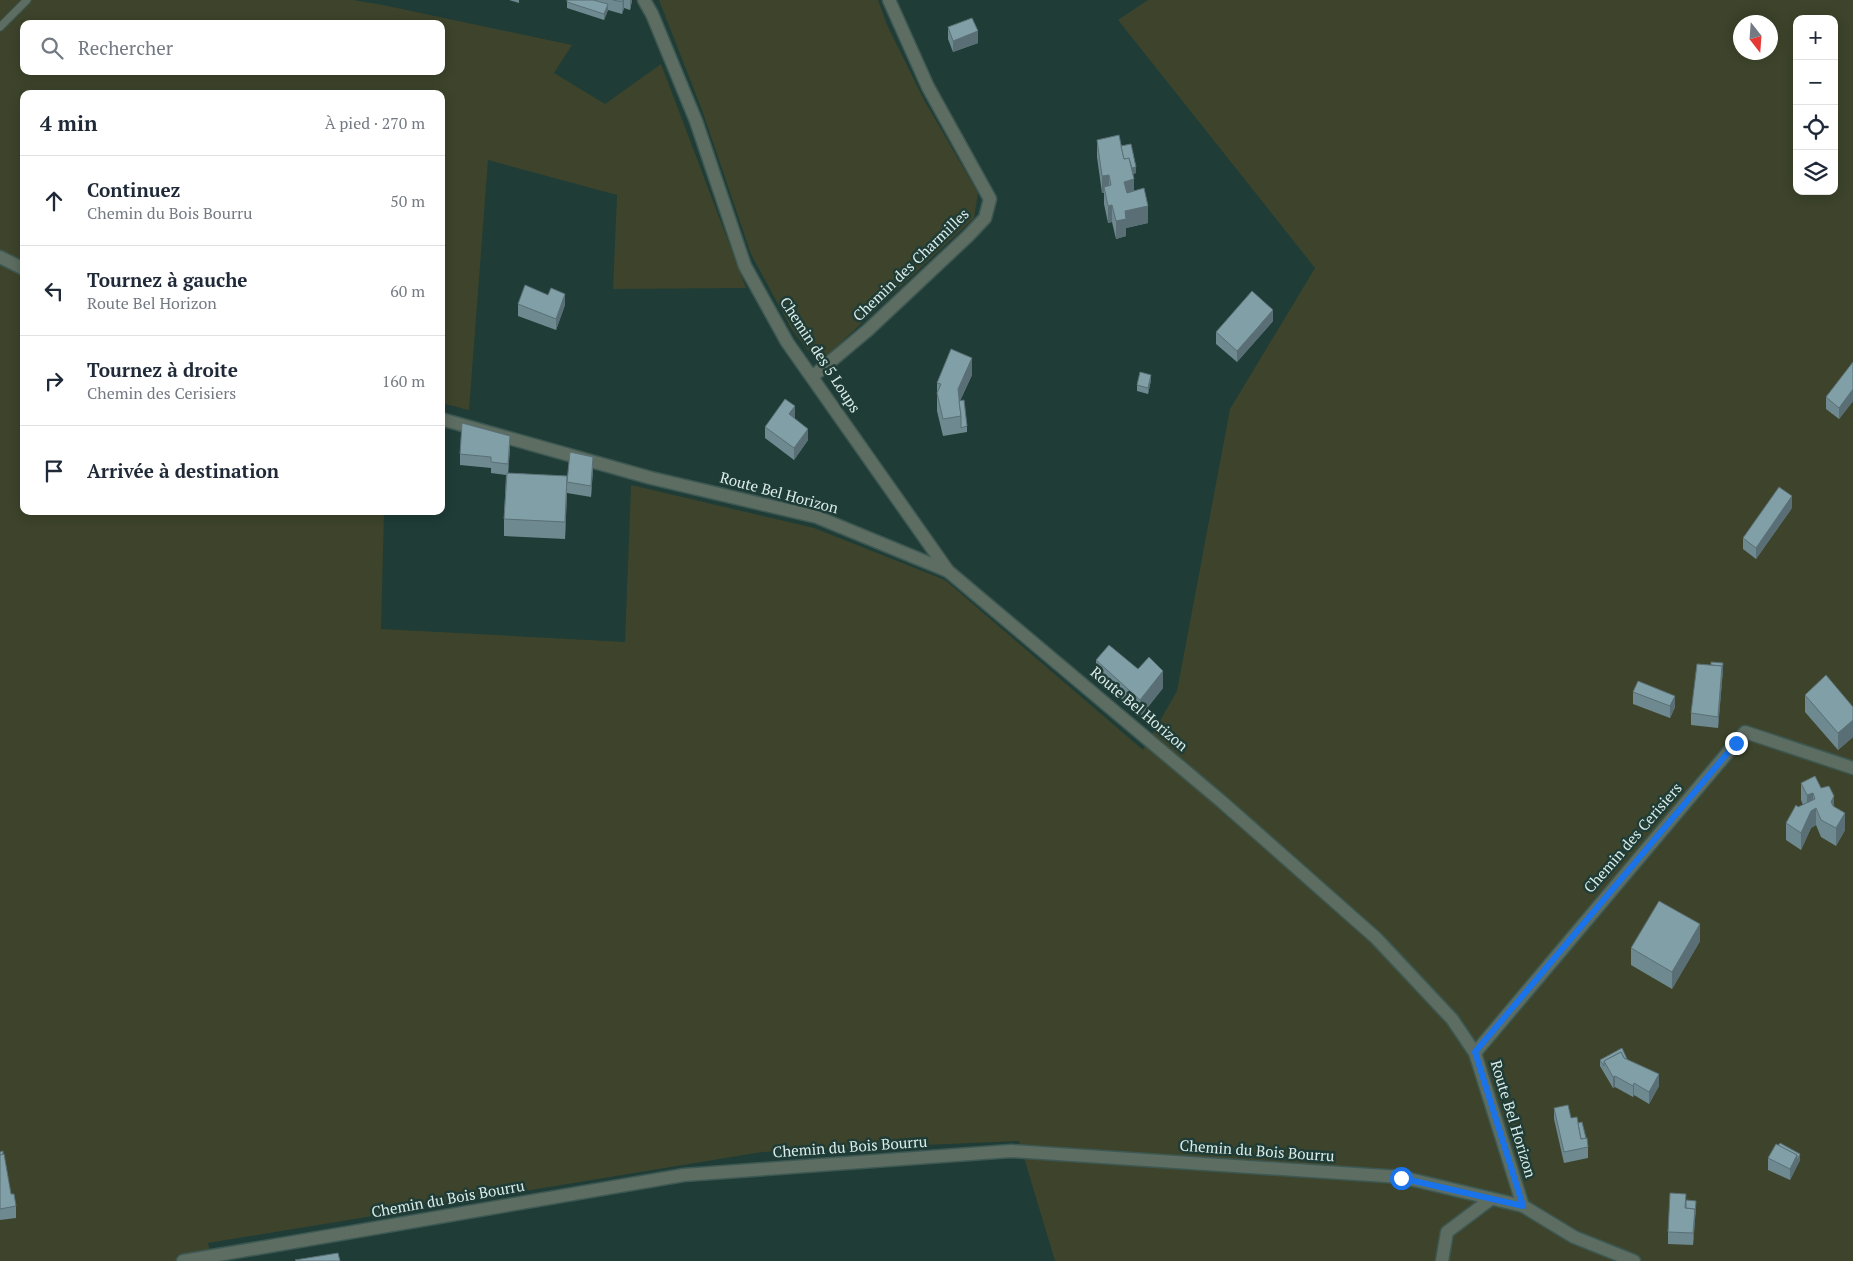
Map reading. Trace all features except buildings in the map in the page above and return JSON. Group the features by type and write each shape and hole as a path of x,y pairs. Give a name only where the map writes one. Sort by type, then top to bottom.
{"street":[{"name":"Chemin des 5 Loups","path":"644,0 652,14 696,121 745,266 787,342 948,571"},
{"name":"Chemin des Charmilles","path":"812,377 868,330 968,236 985,218 990,199 928,87 889,0"},
{"path":"0,257 20,267"},
{"name":"Route Bel Horizon","path":"445,420 652,478 817,517 948,571 1222,801 1376,938 1452,1018 1475,1052 1523,1206"},
{"name":"Chemin des Cerisiers","path":"1475,1052 1745,732 1853,768"},
{"name":"Chemin du Bois Bourru","path":"183,1261 684,1175 1011,1151 1401,1178 1523,1206"},
{"path":"1442,1261 1447,1232 1491,1199"},
{"path":"1523,1206 1574,1237 1634,1261"}],"lane":[{"path":"0,27 27,0"}],"green space":[{"path":"0,0 353,0 383,5 572,45 554,73 605,104 661,64 746,288 613,289 617,195 488,160 469,410 445,404 445,90 20,90 20,515 384,515 381,629 625,642 631,485 814,528 945,580 1143,750 1177,691 1230,409 1315,268 1118,20 1148,0 1853,0 1853,1261 1055,1261 1019,1141 762,1152 208,1243 212,1261 0,1261"},
{"path":"659,0 878,0 887,25 924,100 978,193 974,218 818,364 791,328 751,254 702,110"}],"route":[{"path":"1401,1178 1523,1206 1475,1052 1736,743"}]}
